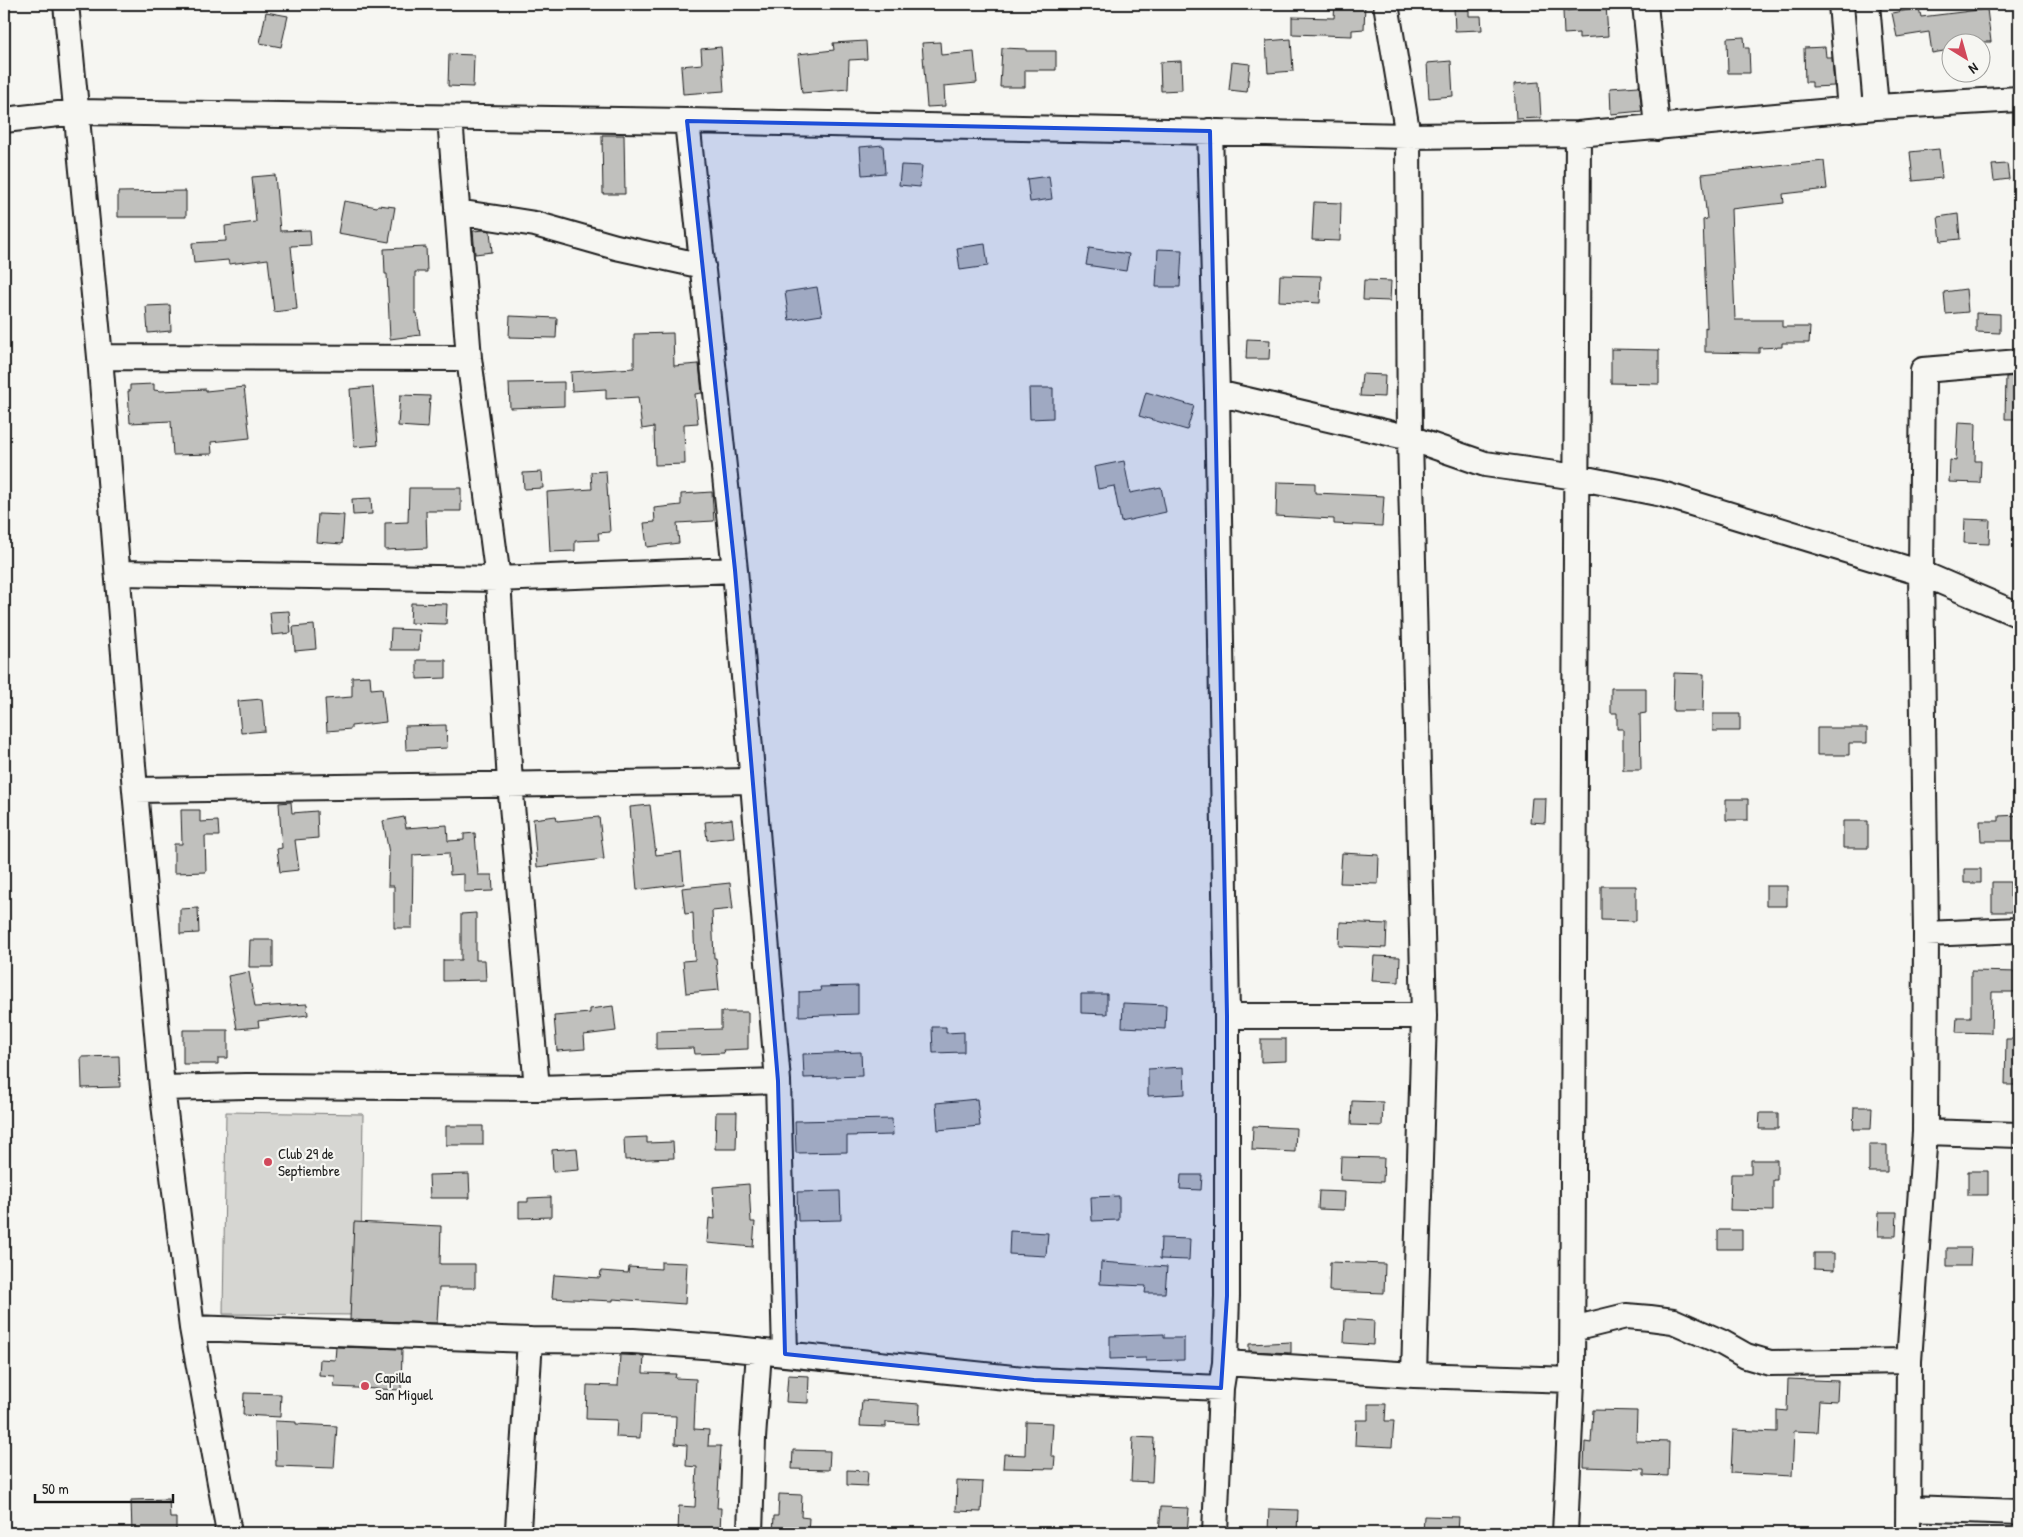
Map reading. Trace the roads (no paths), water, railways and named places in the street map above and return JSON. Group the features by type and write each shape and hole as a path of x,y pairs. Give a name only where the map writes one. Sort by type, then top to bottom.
{"street":[{"path":"66,4 100,356 135,790 162,1088 192,1328 226,1517 227,1533"},
{"path":"1386,4 1408,136 1410,438 1424,1016 1414,1375"},
{"path":"1645,4 1657,128"},
{"path":"1841,4 1850,110"},
{"path":"1867,4 1876,107"},
{"path":"4,120 77,112 687,121 1408,136 1578,134 1876,107 2019,99"},
{"path":"450,118 469,358 498,579 510,783 538,1088"},
{"path":"687,121 735,570 778,1081 785,1354"},
{"path":"1210,131 1217,393 1228,1016 1226,1363 1221,1388 1215,1533"},
{"path":"1566,1533 1572,1380 1578,134"},
{"path":"457,212 535,224 616,247 703,266"},
{"path":"100,356 469,358"},
{"path":"1908,1533 1910,1361 1926,1132 1926,934 1921,573 1923,370 2019,362"},
{"path":"1217,393 1410,438 1485,464 1576,477 1662,494 1921,573 2019,614"},
{"path":"118,573 498,579 735,570"},
{"path":"135,790 510,783 752,781"},
{"path":"1926,934 2019,930"},
{"path":"1228,1016 1424,1016"},
{"path":"162,1088 246,1086 538,1088 778,1081"},
{"path":"1926,1132 2019,1135"},
{"path":"1572,1329 1626,1316 1673,1321 1721,1342 1746,1356 1770,1363 1910,1361"},
{"path":"192,1328 530,1340 632,1341 759,1351 1034,1380 1221,1388"},
{"path":"518,1529 530,1340"},
{"path":"750,1533 753,1439 759,1351"},
{"path":"1226,1363 1414,1375 1572,1380"},
{"path":"1908,1508 2019,1512"}],"place":[{"name":"Club 29 de Septiembre","path":"268,1162"},
{"name":"Capilla San Miguel","path":"365,1386"}]}
